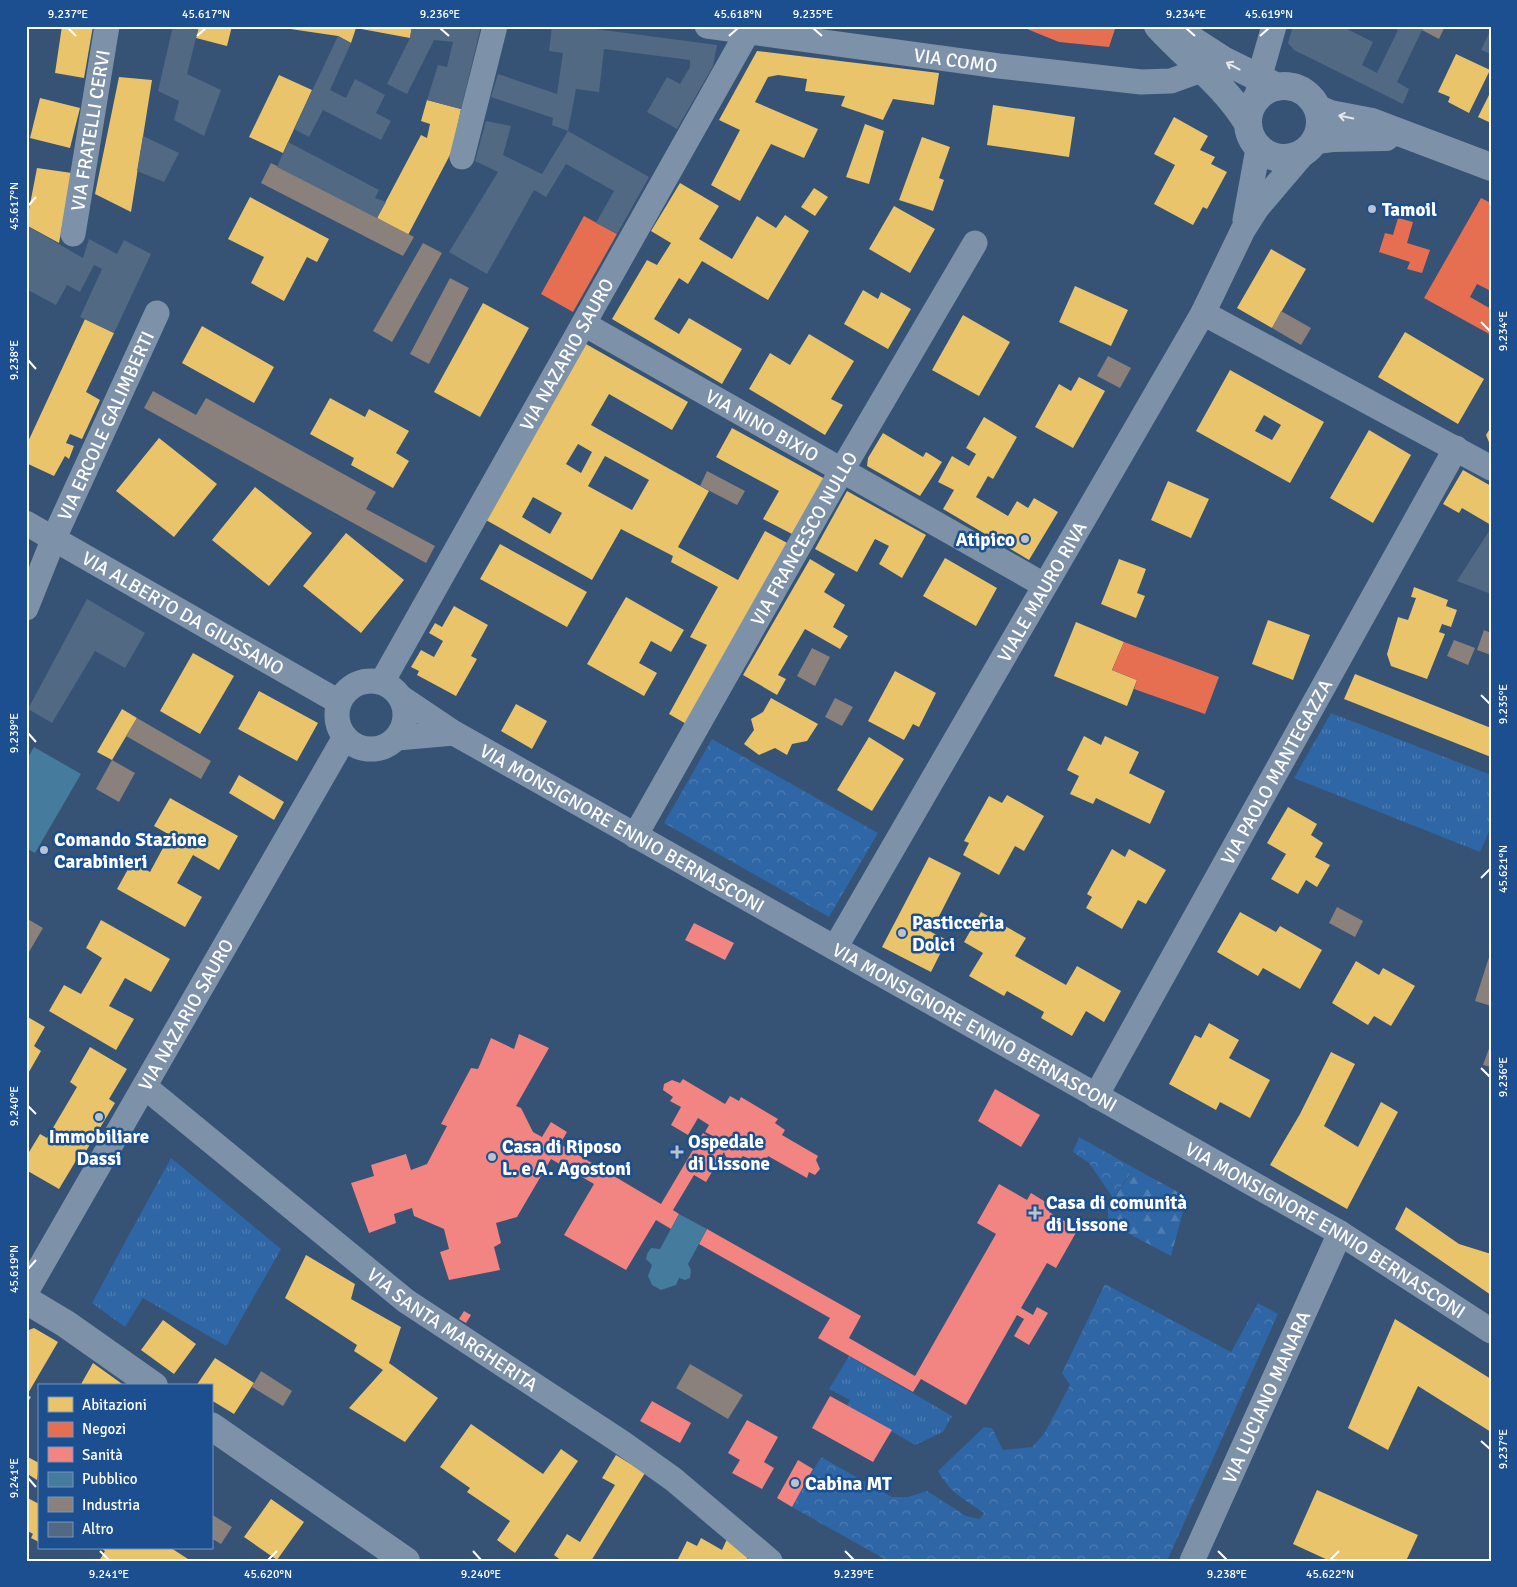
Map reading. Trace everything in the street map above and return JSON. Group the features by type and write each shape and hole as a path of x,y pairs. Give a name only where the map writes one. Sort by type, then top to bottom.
{"street":[{"name":"VIA FRATELLI CERVI","path":"73,234 107,26"},
{"path":"462,157 495,26"},
{"name":"VIA COMO","path":"708,26 749,29 1000,66 1141,82 1172,81 1204,69"},
{"path":"1158,26 1180,50 1204,69 1236,103 1295,87 1305,92 1318,109 1330,114 1372,122 1491,168"},
{"path":"1167,26 1189,37 1222,60 1260,96"},
{"path":"1274,26 1251,138 1258,149 1278,158 1291,158 1309,147 1341,138 1407,137"},
{"name":"VIA NAZARIO SAURO","path":"382,682 749,29"},
{"path":"1309,147 1320,128 1318,109"},
{"name":"VIALE MAURO RIVA","path":"835,948 1203,313 1243,230 1257,208 1309,147"},
{"name":"VIALE MAURO RIVA","path":"1243,230 1258,149"},
{"name":"VIA FRANCESCO NULLO","path":"635,836 842,470 975,243"},
{"name":"VIA ERCOLE GALIMBERTI","path":"26,608 54,538 157,313"},
{"path":"1203,313 1491,468"},
{"name":"VIA NINO BIXIO","path":"584,324 1044,585"},
{"name":"VIA PAOLO MANTEGAZZA","path":"1096,1096 1456,448"},
{"name":"VIA ALBERTO DA GIUSSANO","path":"26,524 54,538 340,702"},
{"path":"370,681 382,682 394,689 402,698 406,719 397,738 388,745 376,749 364,749 354,745 345,737 339,726 337,714 340,702 346,692 356,685 370,681"},
{"name":"VIA MONSIGNORE ENNIO BERNASCONI","path":"402,698 454,733 1340,1233 1491,1331"},
{"path":"397,738 454,733"},
{"name":"VIA NAZARIO SAURO","path":"26,1292 345,737"},
{"name":"VIA SANTA MARGHERITA","path":"145,1087 406,1301 621,1442 672,1479 770,1561"},
{"name":"VIA LUCIANO MANARA","path":"1192,1561 1340,1233"},
{"path":"26,1300 66,1324 151,1384"},
{"path":"212,1427 390,1556"}],"green space":[{"path":"1331,713 1491,775 1491,827 1480,852 1294,778"},
{"path":"712,739 878,833 829,917 664,823"},
{"path":"1079,1137 1134,1168 1113,1198 1089,1163 1073,1152"},
{"path":"171,1158 281,1249 226,1346 143,1298 125,1327 92,1303"},
{"path":"1134,1168 1187,1197 1171,1256 1124,1231 1108,1218 1108,1207"},
{"path":"1105,1284 1231,1352 1258,1303 1278,1314 1167,1561 888,1561 792,1507 821,1457 892,1497 908,1497 927,1491 966,1516 979,1519 984,1513 947,1485 938,1471 984,1427 992,1428 1003,1450 1032,1447 1044,1434 1070,1385 1062,1373"},
{"path":"849,1356 952,1416 943,1432 915,1445 847,1405 850,1400 829,1389"}],"building: Abitazioni":[{"path":"62,26 93,26 84,78 55,73"},
{"path":"199,26 232,26 227,46 196,38"},
{"path":"270,26 412,26 410,38 356,28 351,43 338,36"},
{"path":"757,51 939,73 934,105 893,99 883,120 841,106 845,96 805,91 807,79 778,75 768,77 755,102 818,129 804,158 771,144 740,201 711,185 740,130 719,120"},
{"path":"1456,54 1490,70 1469,113 1448,102 1450,97 1438,92"},
{"path":"279,75 312,90 283,153 249,137"},
{"path":"119,77 152,80 131,212 95,194"},
{"path":"1491,91 1491,123 1478,117"},
{"path":"40,98 80,108 70,148 30,138"},
{"path":"427,100 461,109 452,151 408,235 377,218 421,135 427,138 430,124 421,121"},
{"path":"993,105 1075,117 1069,157 987,145"},
{"path":"1174,117 1208,136 1200,150 1215,157 1211,164 1227,172 1207,209 1203,207 1193,225 1154,204 1175,165 1154,154"},
{"path":"865,124 884,131 869,184 846,177"},
{"path":"922,137 950,147 939,178 944,180 933,211 899,200"},
{"path":"37,168 72,173 59,243 26,225"},
{"path":"680,183 719,206 699,239 732,259 757,216 776,228 785,215 809,231 768,300 702,261 688,284 679,278 654,319 679,334 689,318 742,349 722,384 612,319 647,260 657,265 671,243 651,231"},
{"path":"814,188 828,197 815,216 801,207"},
{"path":"250,197 329,239 317,262 307,257 284,301 251,283 264,257 228,239"},
{"path":"894,206 935,229 910,273 869,249"},
{"path":"1271,249 1306,269 1272,328 1237,308"},
{"path":"1075,286 1128,310 1111,346 1059,322"},
{"path":"863,290 878,299 881,292 911,309 888,349 844,324"},
{"path":"483,303 529,328 480,417 434,392"},
{"path":"963,315 1010,342 979,396 932,370"},
{"path":"85,319 114,333 86,392 100,400 82,439 70,434 66,443 74,446 69,459 65,456 54,476 26,463 26,446"},
{"path":"202,326 274,367 254,403 182,363"},
{"path":"1405,332 1484,379 1458,424 1378,377"},
{"path":"809,334 854,361 831,399 843,405 825,435 749,389 770,353 790,365"},
{"path":"586,344 688,402 672,430 609,394 591,425 709,491 678,547 738,580 765,531 789,544 688,725 669,714 707,645 690,637 718,587 671,562 673,556 621,529 592,580 486,520","holes":["578,444 592,452 581,473 566,464","605,456 649,480 632,510 588,486","533,497 562,513 550,534 522,517"]},
{"path":"1230,370 1324,422 1290,483 1196,431","holes":["1264,415 1281,425 1272,440 1255,431"]},
{"path":"1079,377 1105,391 1073,448 1035,427 1059,384 1071,391"},
{"path":"330,398 365,417 369,409 409,431 396,453 409,461 393,488 351,465 354,458 310,434"},
{"path":"984,417 1017,437 993,479 988,476 976,497 1008,516 1017,501 1028,508 1034,498 1058,512 1029,560 943,509 954,490 938,482 952,456 969,466 976,454 966,448"},
{"path":"1491,427 1491,447 1486,435"},
{"path":"732,428 825,479 794,535 763,519 779,491 716,457"},
{"path":"1369,430 1411,455 1373,523 1330,498"},
{"path":"883,433 923,457 926,452 942,462 920,496 867,466 868,458"},
{"path":"159,438 217,484 174,537 116,491"},
{"path":"1463,470 1491,486 1491,525 1462,508 1459,513 1443,504"},
{"path":"1168,481 1209,499 1191,538 1151,520"},
{"path":"255,487 312,533 269,586 212,540"},
{"path":"847,491 926,535 902,578 879,564 889,546 875,539 857,572 815,549"},
{"path":"346,533 404,580 361,633 303,586"},
{"path":"500,544 587,592 567,627 480,579"},
{"path":"945,558 997,588 976,626 923,596"},
{"path":"810,559 835,574 824,592 845,605 833,627 848,636 840,649 805,629 778,675 786,679 777,695 743,675"},
{"path":"1119,559 1146,569 1137,593 1145,596 1136,618 1101,604"},
{"path":"1414,587 1448,600 1446,606 1457,610 1451,627 1442,624 1439,632 1445,634 1427,679 1391,666 1387,654 1398,617 1408,620 1416,598 1411,597"},
{"path":"626,597 684,630 671,652 651,641 639,663 657,673 644,696 587,664"},
{"path":"454,606 488,625 471,656 477,659 456,696 417,675 419,671 411,667 421,650 434,657 443,641 429,633 435,623 442,627"},
{"path":"1268,620 1310,635 1293,680 1252,664"},
{"path":"1076,622 1124,642 1112,670 1137,680 1127,706 1054,676"},
{"path":"193,653 234,676 200,734 160,711"},
{"path":"895,671 936,693 919,727 913,724 904,740 868,721"},
{"path":"1355,674 1491,728 1491,757 1344,699"},
{"path":"259,691 318,723 297,761 238,729"},
{"path":"771,698 818,724 807,741 792,744 787,755 775,748 759,755 744,744 754,730 751,719 763,712"},
{"path":"516,704 547,721 532,749 501,731"},
{"path":"122,709 137,718 112,760 97,752"},
{"path":"1084,736 1101,745 1105,736 1139,752 1129,773 1165,791 1150,824 1096,798 1093,804 1070,794 1079,776 1067,770"},
{"path":"869,737 904,759 872,811 837,790"},
{"path":"239,775 284,802 274,820 229,793"},
{"path":"1007,795 1044,816 1024,851 1015,846 999,875 963,855 969,843 964,841 989,796 1002,803"},
{"path":"170,798 238,836 219,870 193,855 177,883 202,897 185,927 117,889 132,862 150,872 170,835 154,826"},
{"path":"1288,807 1317,824 1311,835 1323,843 1315,857 1330,865 1317,887 1306,880 1298,894 1271,879 1286,854 1267,843"},
{"path":"1112,849 1125,857 1129,849 1166,870 1146,904 1138,900 1122,929 1086,908 1092,897 1087,894"},
{"path":"929,857 961,873 931,932 947,940 931,972 882,947"},
{"path":"981,912 1026,938 1015,956 1066,985 1077,966 1121,991 1104,1022 1086,1011 1072,1036 1041,1018 1044,1012 1007,991 1004,996 969,976 983,953 964,942"},
{"path":"1240,912 1276,932 1280,926 1322,950 1300,989 1263,968 1258,976 1217,952"},
{"path":"101,920 170,959 151,992 125,978 109,1006 134,1019 116,1050 49,1011 64,985 81,994 102,958 86,948"},
{"path":"1356,961 1379,975 1383,968 1415,986 1391,1026 1374,1016 1368,1025 1332,1003"},
{"path":"26,1016 45,1027 34,1046 41,1051 26,1077"},
{"path":"1209,1023 1239,1040 1229,1058 1270,1080 1250,1118 1220,1102 1216,1110 1169,1084 1195,1035 1201,1038"},
{"path":"90,1047 127,1069 109,1099 115,1103 80,1161 77,1159 59,1189 26,1170 26,1157 40,1134 47,1138 77,1087 70,1082"},
{"path":"1331,1052 1355,1064 1324,1126 1358,1147 1381,1102 1398,1112 1347,1209 1270,1165 1300,1114"},
{"path":"1406,1207 1459,1244 1491,1254 1491,1295 1395,1229"},
{"path":"306,1255 355,1284 351,1299 401,1327 389,1363 438,1398 405,1442 349,1408 383,1370 354,1351 357,1345 285,1298"},
{"path":"1395,1319 1491,1379 1491,1432 1418,1386 1388,1450 1348,1428"},
{"path":"163,1320 196,1344 174,1374 141,1350"},
{"path":"34,1328 58,1342 27,1395 31,1397 26,1405 26,1331"},
{"path":"215,1358 254,1383 234,1414 212,1401 212,1384 197,1384"},
{"path":"93,1363 122,1384 81,1384"},
{"path":"471,1424 543,1474 561,1449 578,1461 515,1553 497,1540 510,1521 467,1492 470,1488 440,1467"},
{"path":"616,1455 645,1473 591,1561 562,1561 554,1555 567,1534 580,1542 615,1485 602,1478"},
{"path":"26,1456 38,1462 37,1480 26,1473"},
{"path":"1317,1490 1418,1535 1406,1561 1330,1561 1293,1544"},
{"path":"26,1497 38,1503 38,1542 31,1538 33,1534 26,1530"},
{"path":"271,1499 304,1522 277,1560 244,1537"},
{"path":"701,1538 722,1550 727,1539 751,1551 746,1561 677,1561 687,1541 697,1546"},
{"path":"104,1550 174,1550 188,1559 186,1561 99,1561 105,1551"}],"building: Negozi":[{"path":"1028,26 1116,26 1109,47 1059,42 1027,29"},
{"path":"1481,198 1491,203 1491,291 1477,284 1470,297 1491,309 1491,335 1424,298"},
{"path":"584,216 617,234 573,312 541,294"},
{"path":"1398,218 1413,222 1407,243 1430,250 1422,273 1407,269 1410,262 1379,252 1385,233 1393,235"},
{"path":"1124,642 1219,677 1205,714 1134,689 1137,680 1112,670"}],"building: Sanità":[{"path":"694,923 734,943 725,960 685,940"},
{"name":"Casa di Riposo L. e A. Agostoni","path":"519,1034 549,1048 516,1106 521,1108 533,1132 542,1137 551,1122 567,1132 560,1144 661,1204 703,1133 714,1140 715,1137 705,1132 709,1125 698,1118 688,1135 671,1125 681,1107 670,1101 673,1097 663,1090 664,1084 672,1080 680,1083 683,1079 725,1104 730,1096 739,1101 741,1097 778,1119 775,1123 785,1130 782,1135 818,1156 816,1160 820,1169 815,1175 809,1172 807,1178 768,1156 764,1164 758,1160 756,1163 743,1156 739,1160 732,1161 726,1157 724,1152 706,1182 694,1175 673,1210 679,1214 671,1229 656,1220 626,1270 564,1235 594,1184 551,1159 517,1217 496,1223 501,1243 494,1247 500,1270 449,1280 440,1252 449,1249 444,1229 414,1216 412,1208 394,1214 396,1223 369,1233 351,1183 374,1176 371,1165 406,1154 411,1170 427,1164 447,1126 441,1124 471,1068 478,1069 491,1038 514,1049"},
{"path":"995,1089 1040,1115 1021,1147 978,1121"},
{"path":"999,1184 1027,1200 1031,1193 1052,1206 1049,1212 1078,1229 1056,1268 1047,1263 1021,1308 1033,1315 1037,1307 1048,1313 1029,1345 1014,1336 1024,1319 1017,1315 966,1405 921,1379 913,1392 818,1338 830,1318 699,1244 707,1229 861,1316 849,1338 915,1376 996,1234 977,1223"},
{"path":"464,1311 471,1315 466,1323 459,1319"},
{"path":"830,1396 892,1430 873,1462 812,1428"},
{"path":"652,1401 691,1423 680,1443 640,1421"},
{"path":"747,1420 778,1437 764,1462 774,1468 762,1489 732,1473 740,1460 728,1453"},
{"name":"Cabina MT","path":"798,1460 813,1469 792,1507 777,1498"}],"building: Pubblico":[{"path":"34,747 81,774 35,853 26,848 26,761"},
{"path":"679,1214 707,1229 688,1264 691,1270 690,1278 685,1280 679,1278 676,1285 661,1290 652,1285 648,1276 652,1265 646,1259 647,1254 651,1248 660,1249"}],"building: Industria":[{"path":"1424,26 1445,26 1439,39 1422,30"},
{"path":"271,163 414,237 403,256 261,183"},
{"path":"423,243 442,253 392,342 373,331"},
{"path":"450,278 469,288 429,364 410,354"},
{"path":"1281,311 1311,328 1301,345 1272,328"},
{"path":"1108,356 1131,368 1120,388 1097,376"},
{"path":"153,391 196,415 206,398 376,492 366,509 435,546 426,563 144,408"},
{"path":"707,471 745,491 737,505 700,486"},
{"path":"1484,630 1491,633 1491,655 1477,650"},
{"path":"1454,640 1475,648 1468,665 1447,656"},
{"path":"812,648 830,657 815,686 797,676"},
{"path":"835,698 853,707 842,726 825,717"},
{"path":"137,718 211,761 201,779 126,736"},
{"path":"112,760 135,773 119,802 96,789"},
{"path":"1337,907 1363,921 1355,937 1329,923"},
{"path":"26,918 43,928 26,957"},
{"path":"1491,955 1491,1006 1475,1001"},
{"path":"1491,1043 1491,1067 1483,1065"},
{"path":"690,1364 743,1395 728,1419 676,1388"},
{"path":"261,1371 292,1391 283,1406 252,1387"},
{"path":"212,1515 232,1527 221,1544 212,1539"}],"building: Altro":[{"path":"173,26 199,26 187,74 221,90 204,136 174,120 179,101 158,91"},
{"path":"412,26 481,26 461,109 427,100 438,65 447,67 453,42 434,40 407,94 387,84 410,38"},
{"path":"552,26 573,26 717,45 713,66 677,129 647,112 667,77 680,84 690,67 690,60 604,49 599,92 576,89 568,131 552,125 553,118 491,97 498,74 557,94 563,53 549,51"},
{"path":"1293,26 1341,26 1373,42 1362,65 1377,73 1398,30 1388,26 1424,26 1397,82 1409,89 1403,104 1294,50 1288,43"},
{"path":"1491,29 1491,54 1481,50"},
{"path":"338,36 351,43 330,90 346,98 355,79 385,95 376,113 391,121 381,140 323,110 309,137 294,129"},
{"path":"486,121 511,126 503,155 542,174 568,131 649,177 617,234 596,223 614,191 566,164 546,197 534,190 487,274 449,252 498,172 475,161"},
{"path":"143,136 179,153 164,182 137,171"},
{"path":"288,142 379,190 375,198 386,202 377,218 277,167"},
{"path":"29,227 83,258 89,239 117,254 124,240 151,254 114,333 80,317 102,269 94,265 80,292 67,285 56,305 26,289 26,232"},
{"path":"1491,528 1491,594 1457,581"},
{"path":"87,599 145,633 125,668 95,651 52,723 28,709"}],"place":[{"name":"Tamoil","path":"1372,209"},
{"name":"Atipico","path":"1025,539"},
{"name":"Comando Stazione Carabinieri","path":"44,850"},
{"name":"Pasticceria Dolci","path":"902,933"},
{"name":"Immobiliare Dassi","path":"99,1117"},
{"name":"Ospedale di Lissone","path":"677,1152"},
{"name":"Casa di Riposo L. e A. Agostoni","path":"492,1157"},
{"name":"Casa di comunità di Lissone","path":"1035,1213"},
{"name":"Cabina MT","path":"795,1483"}]}
